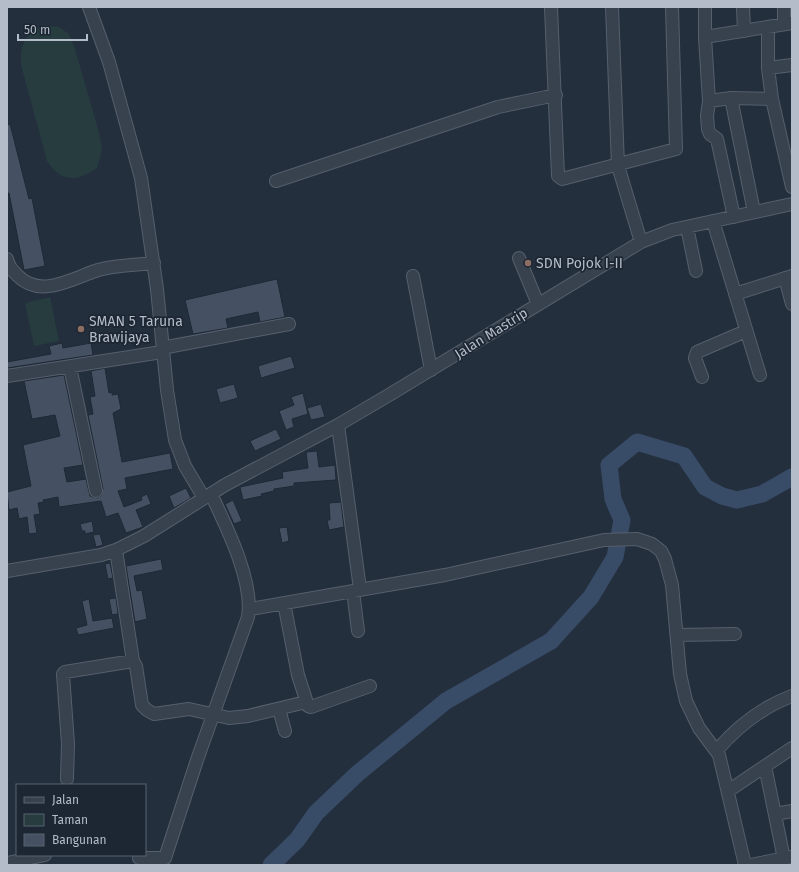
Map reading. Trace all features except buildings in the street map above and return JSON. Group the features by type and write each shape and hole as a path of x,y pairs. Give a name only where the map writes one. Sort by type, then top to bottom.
{"street":[{"path":"89,7 109,62 139,171 154,263 162,350 175,440 185,466 207,496 244,574 250,609 211,713 197,760 161,859 139,858"},
{"path":"551,7 559,178 564,179 618,166 674,150 677,147 672,7"},
{"path":"612,7 618,166 642,242"},
{"path":"705,7 705,37 709,100 707,116 708,129 710,134 716,138 734,217"},
{"path":"743,7 744,31"},
{"path":"705,37 788,24 784,7"},
{"path":"768,28 768,68 772,99 792,187"},
{"path":"768,68 792,65"},
{"path":"276,181 498,107 556,95"},
{"path":"709,100 731,98 772,99"},
{"path":"731,98 754,212"},
{"name":"Jalan Mastrip","path":"7,571 88,557 116,550 177,516 207,496 338,425 642,242 667,232 792,204"},
{"path":"713,221 760,375"},
{"path":"688,227 696,271"},
{"path":"519,258 538,304"},
{"path":"7,259 9,268 26,284 39,286 56,286 99,270 154,263"},
{"path":"413,276 431,370"},
{"path":"735,294 789,277 792,304"},
{"path":"7,376 70,367 289,324"},
{"path":"702,377 696,358 697,352 746,331"},
{"path":"70,367 96,490"},
{"path":"338,425 356,590 358,631"},
{"path":"250,609 445,575 604,540 637,539 652,544 661,551 665,559 672,585 680,674 686,701 699,728 717,750 723,767 745,865"},
{"path":"116,550 133,661 136,666 142,705 147,710 154,714 189,709 234,718 306,702"},
{"path":"284,603 298,675 308,706 311,707 370,686"},
{"path":"677,635 735,634"},
{"path":"67,779 68,744 63,674 133,661"},
{"path":"717,750 740,726 752,717 792,696"},
{"path":"279,709 285,731"},
{"path":"728,791 792,748"},
{"path":"750,865 788,858 775,814 765,766"},
{"path":"775,814 792,811"},
{"path":"7,863 40,856"}],"green space":[{"path":"43,25 59,27 69,34 75,49 100,136 102,151 97,168 76,178 64,177 47,161 21,65 21,51 25,41 32,33"},
{"path":"50,297 59,341 34,346 25,303"}],"waterway":[{"path":"271,865 297,840 316,813 357,774 446,701 551,641 591,597 615,557 622,520 613,499 609,465 637,442 684,456 705,487 722,496 737,500 762,494 792,477"}],"place":[{"name":"SDN Pojok I-II","path":"528,263"},
{"name":"SMAN 5 Taruna Brawijaya","path":"81,329"}]}
